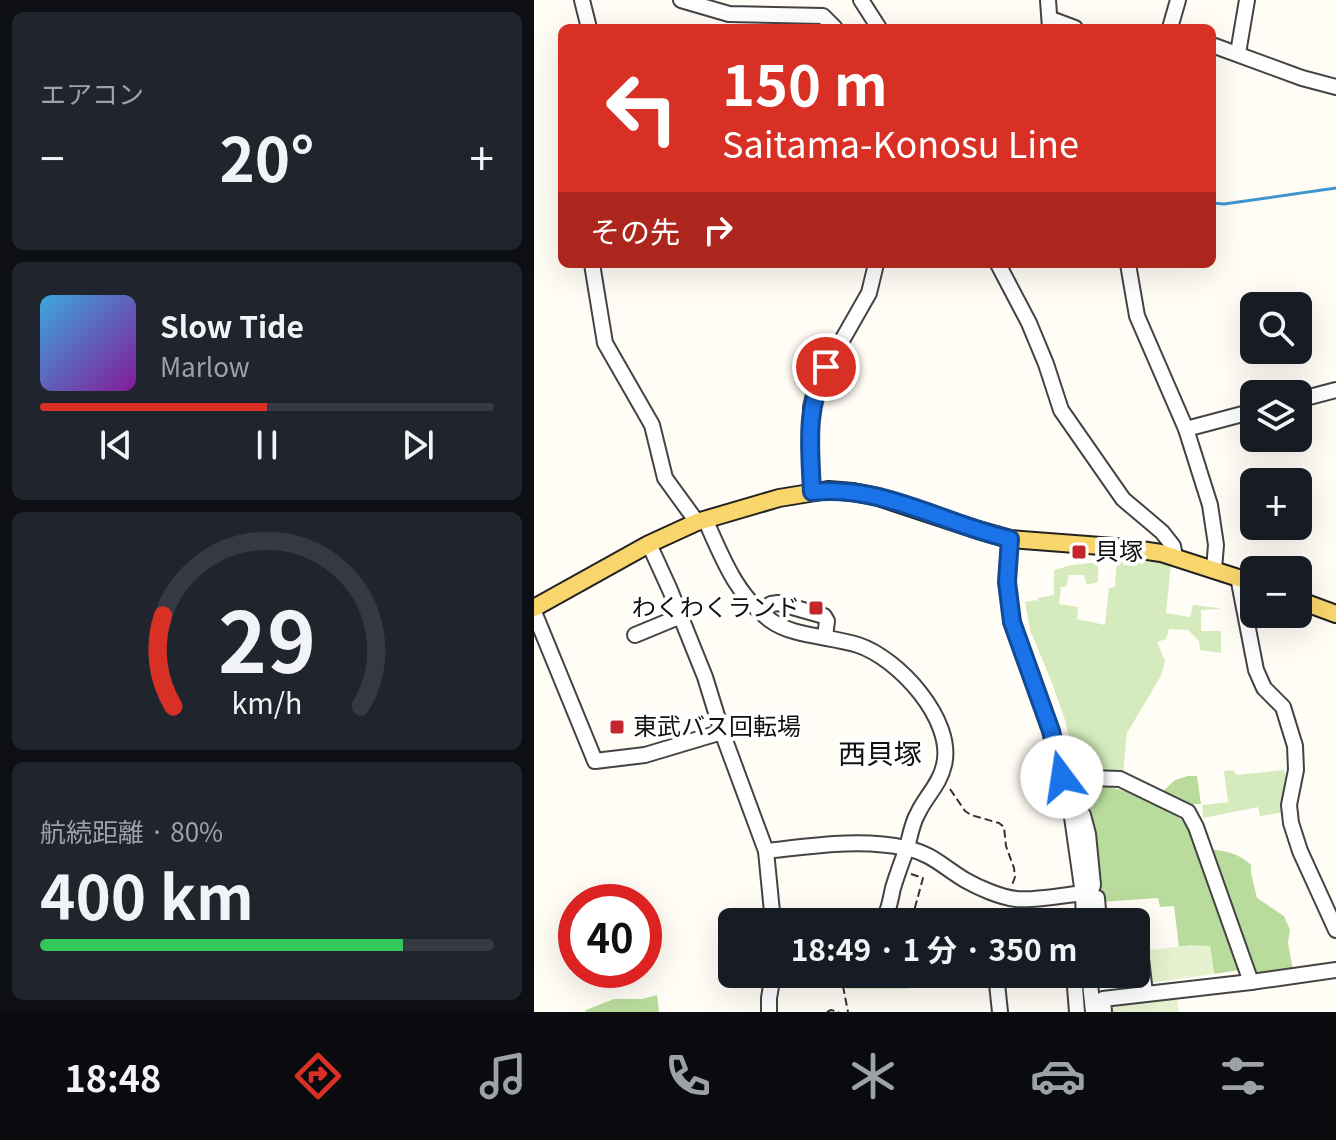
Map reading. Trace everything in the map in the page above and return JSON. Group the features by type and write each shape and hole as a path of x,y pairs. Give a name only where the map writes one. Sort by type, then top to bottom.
{"main road":[{"path":"534,610 649,544 701,520 779,498 841,490 878,497 1010,539 1127,548 1175,557 1240,578"},
{"path":"1312,605 1336,614"}],"street":[{"path":"582,0 588,24"},
{"path":"681,0 729,14 823,16 831,24"},
{"path":"861,0 876,24"},
{"path":"1048,0 1050,24"},
{"path":"1171,24 1178,0"},
{"path":"1238,53 1247,0"},
{"path":"1216,46 1302,78 1336,87"},
{"path":"593,268 605,343 652,425 665,478 701,520 742,592 759,611 780,626 855,644 888,661 913,685 938,722 944,737 944,768 917,813 890,908"},
{"path":"812,492 811,407 816,386 869,293 875,268"},
{"path":"1000,268 1029,323 1061,410 1115,490 1162,532 1173,546 1175,557"},
{"path":"1129,268 1137,316 1186,429 1210,505 1216,545 1214,569"},
{"path":"1312,396 1336,390"},
{"path":"1186,429 1240,415"},
{"path":"1010,539 1007,582 1012,622 1051,731 1070,803 1083,908"},
{"path":"649,544 705,677 766,851 772,908"},
{"path":"759,611 778,603 824,616 827,621 825,637"},
{"path":"534,610 595,761 645,755 722,732"},
{"path":"635,635 681,616"},
{"path":"1251,628 1256,670 1264,688 1283,707 1295,746 1296,770 1289,805 1291,823 1300,851 1336,930"},
{"path":"1062,777 1120,779 1188,812 1251,982"},
{"path":"766,851 835,843 906,848 942,863 965,880 1004,896 1083,908 1097,898 1098,908"},
{"path":"1104,1012 1103,999 1336,970"},
{"path":"769,1012 771,988"},
{"path":"997,988 1000,1012"},
{"path":"1075,988 1077,1012"},
{"path":"1090,988 1093,1012"},
{"path":"1144,988 1145,993"}],"path":[{"path":"940,778 965,811 1004,827 1015,877 1004,896"},
{"path":"899,871 923,878 915,908"},
{"path":"843,988 848,1012"},
{"path":"827,1012 839,1012"}],"green space":[{"path":"1117,556 1171,563 1166,613 1190,617 1193,605 1219,608 1201,610 1201,631 1221,631 1221,653 1200,650 1199,641 1188,630 1169,629 1166,639 1157,642 1165,661 1161,676 1127,733 1123,774 1076,769 1065,720 1030,630 1025,602 1038,602 1038,598 1054,595 1054,570 1098,562 1098,582 1087,585 1084,575 1069,575 1066,587 1061,587 1059,604 1078,607 1077,619 1105,625 1109,588 1115,587"},
{"path":"1233,770 1237,775 1284,770 1286,812 1260,816 1258,807 1203,818 1202,805 1228,802 1224,771"},
{"path":"1197,776 1201,804 1194,804 1192,808 1162,792 1175,780"},
{"path":"1083,784 1137,794 1181,819 1192,834 1240,970 1214,974 1210,946 1179,947 1174,906 1160,907 1158,898 1102,902 1097,888 1090,817 1084,805 1072,797 1073,786"},
{"path":"1210,849 1237,855 1251,865 1257,898 1284,916 1290,930 1288,943 1293,970 1256,975"},
{"path":"1210,946 1214,974 1150,983 1150,950"},
{"path":"908,988 908,989 846,989"},
{"path":"657,995 659,1012 585,1012 614,999 642,999"},
{"path":"1177,998 1179,1012 1108,1012 1107,1007"}],"waterway":[{"path":"1216,203 1336,188"}],"place":[{"name":"貝塚","path":"1079,552"},
{"name":"わくわくランド","path":"816,608"},
{"name":"東武バス回転場","path":"617,727"}],"district":[{"name":"西貝塚","path":"880,754"}],"route":[{"path":"826,367 816,386 811,407 812,492 841,490 878,497 1010,539 1007,582 1012,622 1051,731 1062,777"}]}
